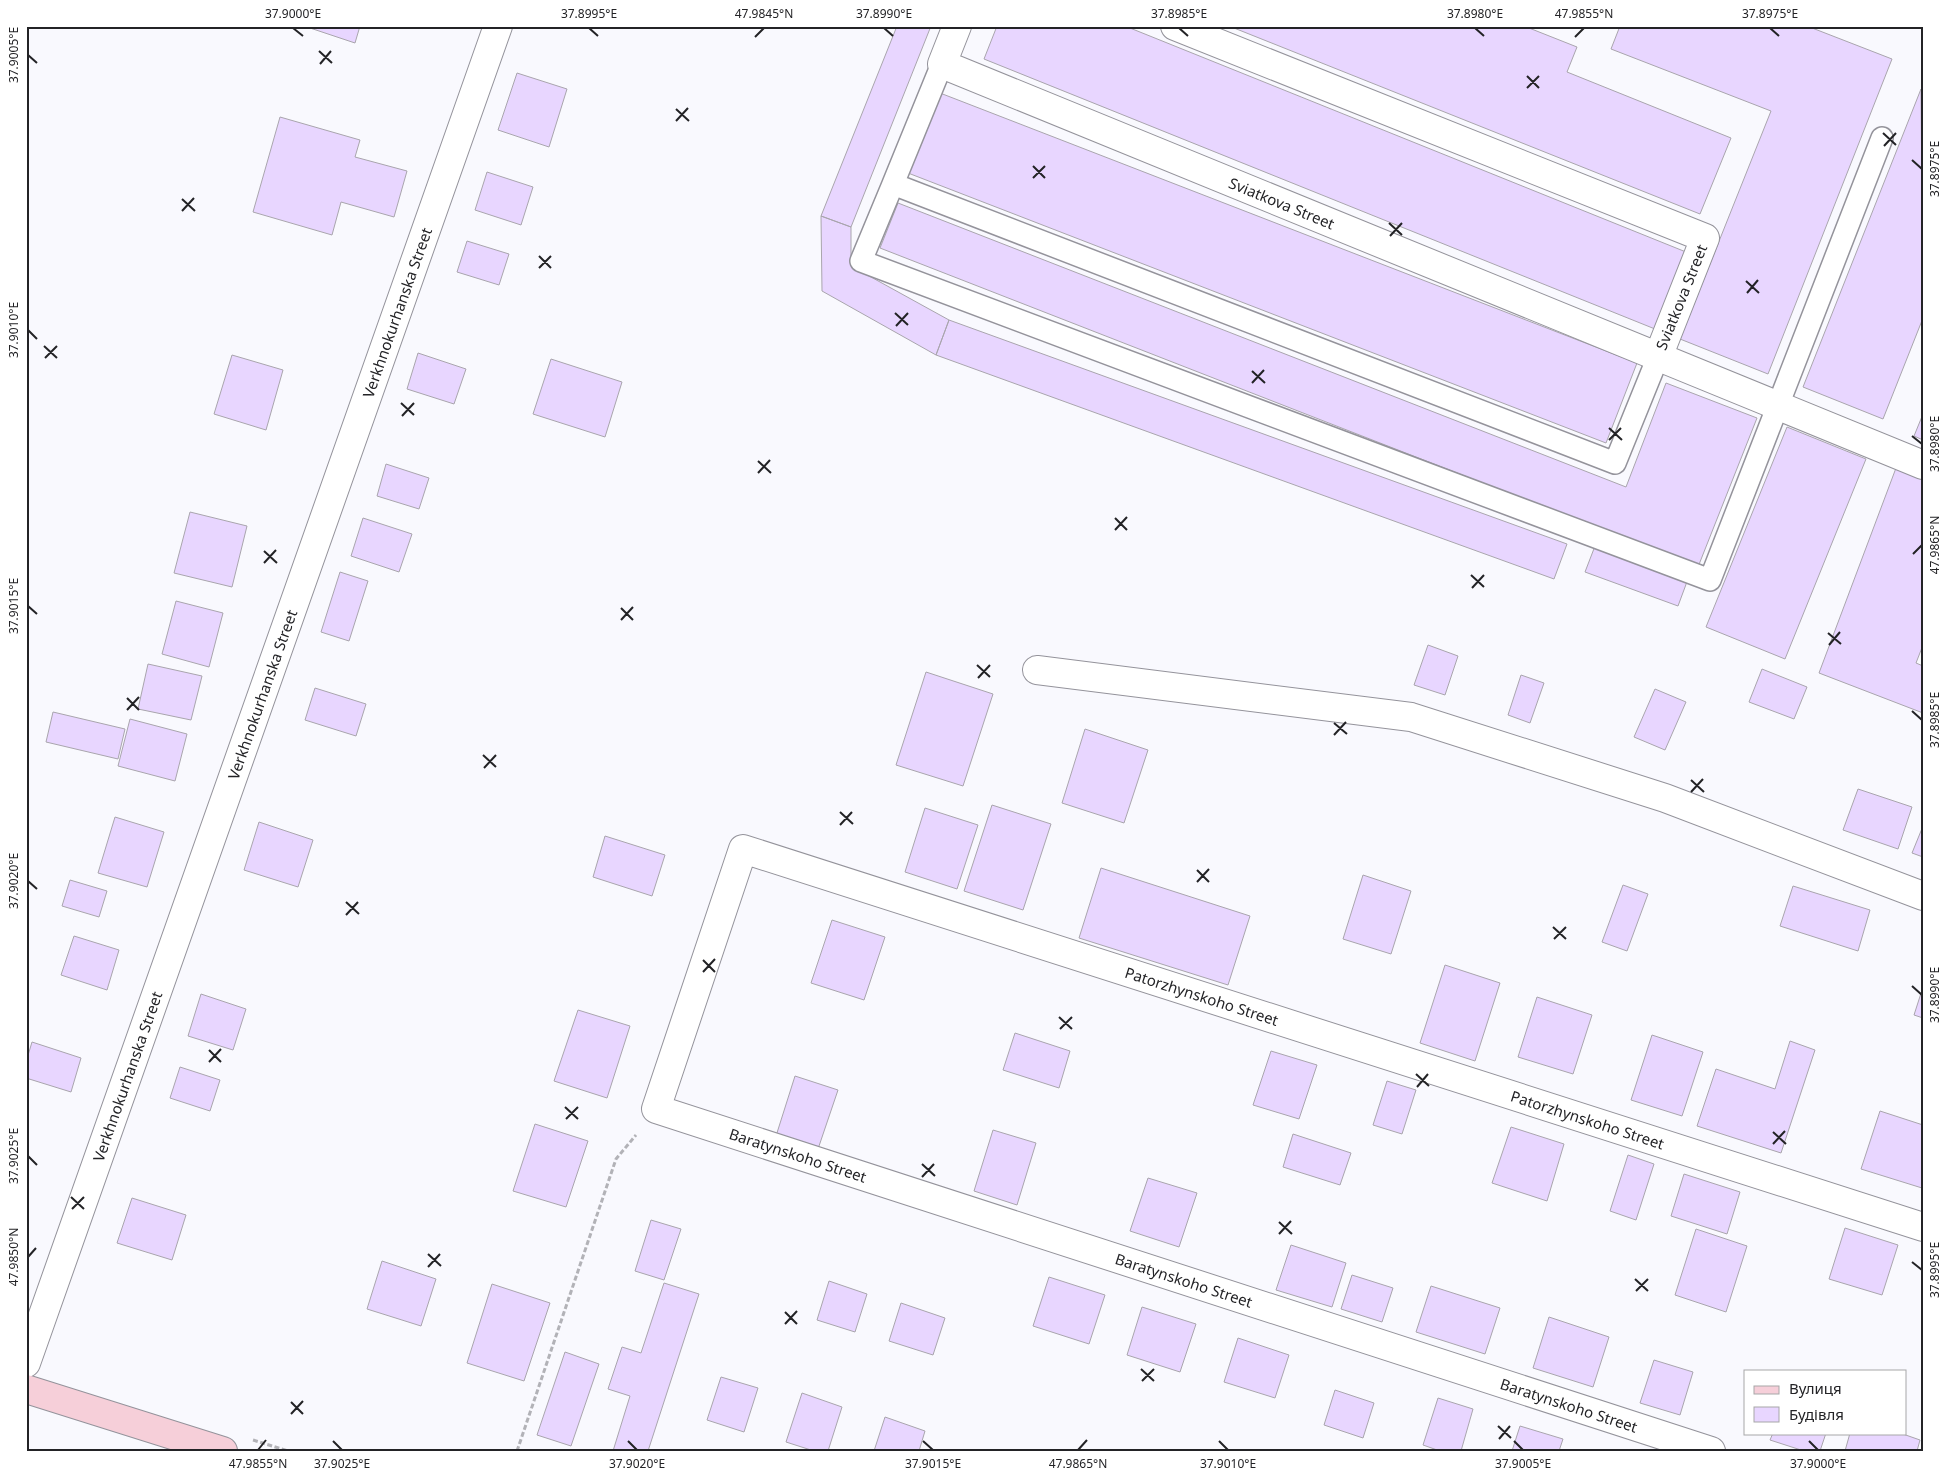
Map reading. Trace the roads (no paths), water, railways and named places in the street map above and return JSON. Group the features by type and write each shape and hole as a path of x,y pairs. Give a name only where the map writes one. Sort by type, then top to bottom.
{"main road":[{"path":"26,1389 224,1451"}],"street":[{"name":"Verkhnokurhanska Street","path":"26,1363 498,26"},
{"path":"942,64 957,26"},
{"name":"Sviatkova Street","path":"1176,26 1705,238 1658,357"},
{"name":"Sviatkova Street","path":"942,64 1923,465"},
{"path":"1037,670 1411,717 1665,798 1923,896"},
{"name":"Patorzhynskoho Street","path":"656,1109 743,848 1923,1227"},
{"name":"Baratynskoho Street","path":"656,1109 1711,1451"}],"lane":[{"path":"942,64 861,261 1710,580 1882,138"},
{"path":"893,184 1616,463 1658,357"}]}
